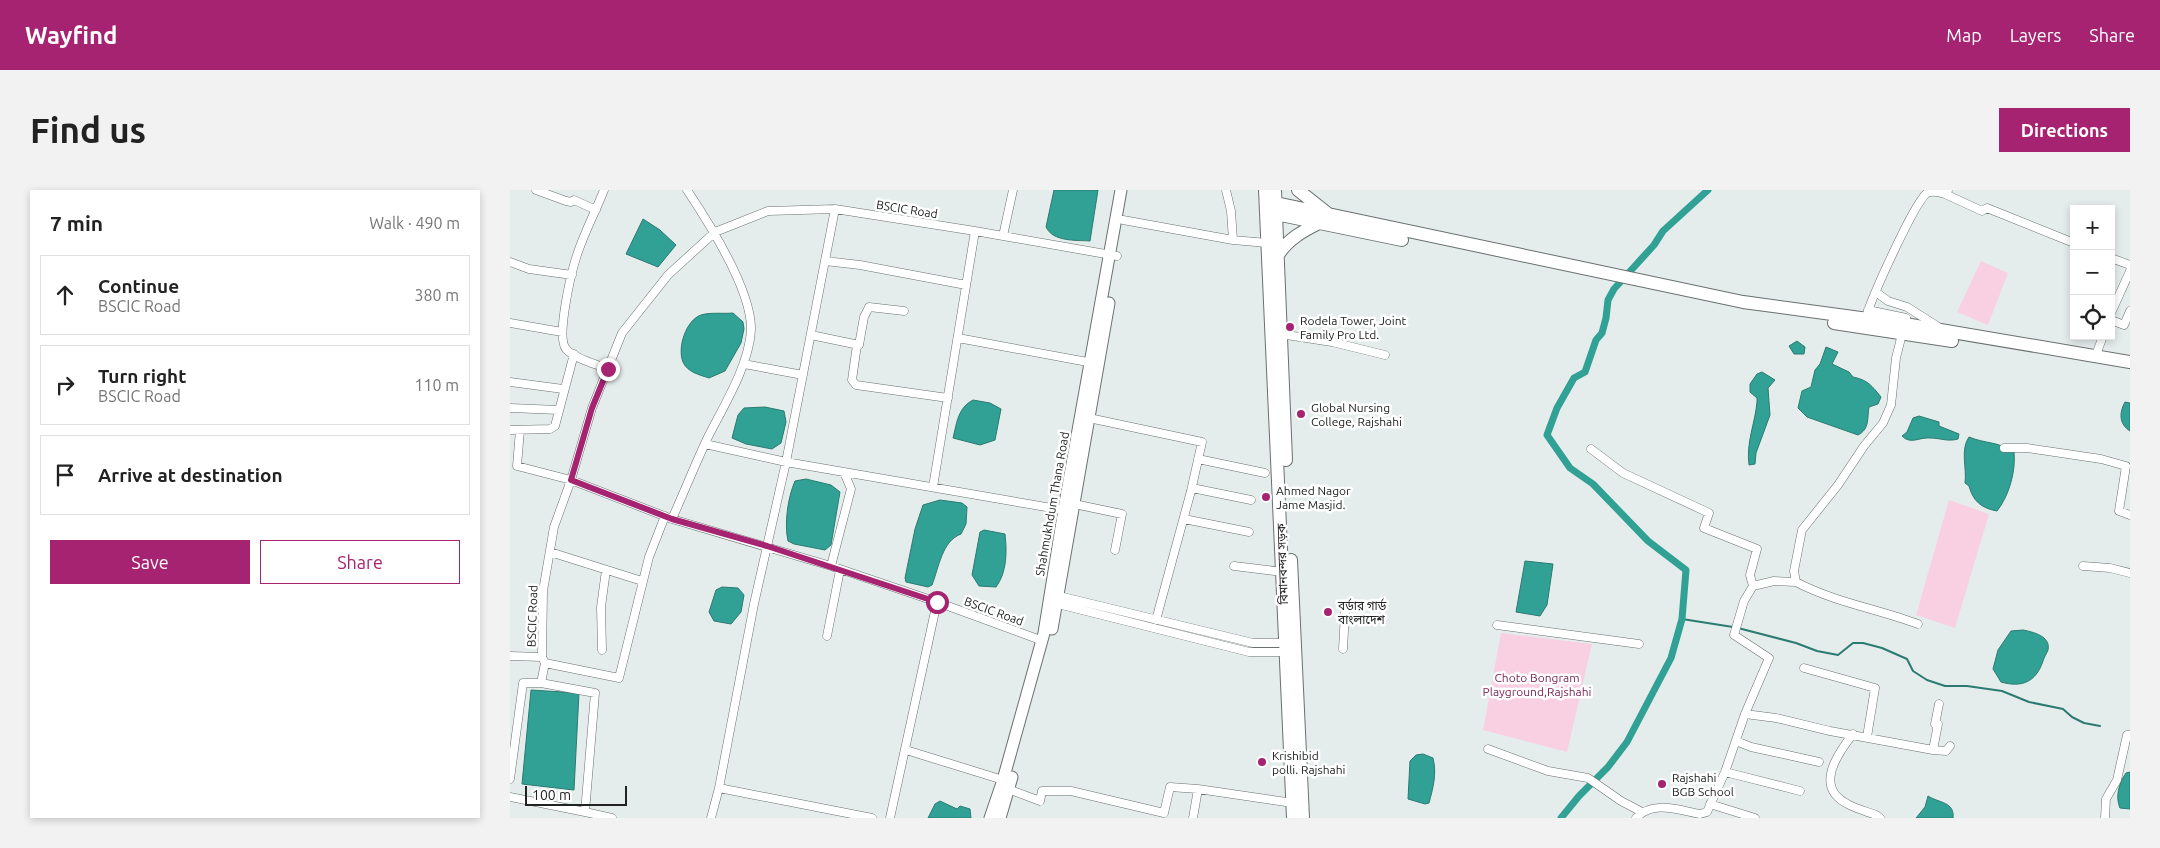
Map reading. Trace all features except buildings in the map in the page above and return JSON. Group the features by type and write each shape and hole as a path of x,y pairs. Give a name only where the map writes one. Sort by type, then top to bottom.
{"main road":[{"name":"Shahmukhdum Thana Road","path":"990,818 1006,785 1049,642 1054,599 1113,256 1121,190"},
{"name":"Shahmukhdum Thana Road","path":"1113,256 1123,220 1128,190"},
{"name":"বিমানবন্দর সড়ক","path":"1265,190 1286,647 1303,818"},
{"name":"বিমানবন্দর সড়ক","path":"1276,190 1292,699 1293,818"},
{"path":"1298,190 1331,216"},
{"path":"1276,209 1331,216 1610,279"},
{"path":"1276,209 1319,223 1631,283 1743,302 1867,314 1904,328 2130,370"},
{"path":"1278,255 1284,245 1300,233 1319,223"},
{"path":"1631,283 1742,310 1946,331 2130,362"},
{"name":"Shahmukhdum Thana Road","path":"1070,509 1089,418 1094,363"},
{"name":"Shahmukhdum Thana Road","path":"1000,818 1006,785 1054,599"}],"street":[{"path":"536,190 566,201 571,202 574,200 581,205 596,210"},
{"path":"604,190 576,258 562,332 562,342 574,354 608,369"},
{"name":"BSCIC Road","path":"687,190 715,232 747,305 751,330 744,364 649,557 619,678 544,660 543,591 554,527 571,480 592,408 622,333 668,275 715,232 768,211 835,209 975,231 1113,256"},
{"path":"1003,236 1013,190"},
{"path":"1226,190 1231,210 1233,240"},
{"path":"1867,314 1898,244 1920,201 1928,192 1935,190 1947,192 1982,211 1987,208 2070,241"},
{"path":"711,818 719,788 767,546 786,462 835,209"},
{"path":"1123,220 1233,240 1267,243"},
{"path":"934,487 975,231"},
{"path":"2115,259 2130,265"},
{"path":"825,261 860,265 966,285"},
{"path":"510,262 529,269 572,275"},
{"path":"2115,304 2130,271"},
{"path":"1876,292 1888,301 1907,307 1946,331"},
{"path":"904,311 869,306 864,318 859,345 857,345 852,380 856,385 948,398"},
{"path":"2115,322 2124,325 2130,311"},
{"path":"510,323 562,332"},
{"path":"1796,582 1794,571 1802,530 1833,492 1864,446 1883,423 1891,405 1896,358 1904,328"},
{"path":"1280,334 1332,342 1385,355"},
{"path":"811,336 857,345"},
{"path":"958,338 1094,363"},
{"path":"2096,355 2102,340"},
{"path":"510,430 550,429 555,426 574,354"},
{"path":"744,364 803,375"},
{"path":"510,382 564,389"},
{"path":"510,408 558,410"},
{"path":"1089,418 1202,442 1184,519 1156,620"},
{"name":"BSCIC Road","path":"520,430 517,466 571,480 669,518 831,566 1043,641"},
{"path":"705,444 786,462 844,472 1070,509 1122,514 1114,550"},
{"path":"2004,448 2027,448 2101,459 2126,466 2119,511 2130,515"},
{"path":"1592,449 1623,473 1709,513 1704,528 1757,549 1750,575 1753,586"},
{"path":"1198,459 1265,473"},
{"path":"831,566 851,489 844,472"},
{"path":"1192,488 1251,500"},
{"path":"1184,519 1248,532"},
{"path":"550,552 642,581"},
{"path":"1234,566 1283,572"},
{"path":"2083,566 2110,568 2130,573"},
{"path":"602,650 601,607 606,570"},
{"path":"827,636 840,570"},
{"path":"1636,818 1642,812 1654,807 1700,814 1707,812 1725,772 1745,714 1769,658 1734,635 1744,601 1753,586 1774,581 1796,582 1818,594 1888,612 1918,624"},
{"path":"1054,599 1254,643 1286,647"},
{"path":"1054,599 1249,652 1286,647"},
{"path":"890,818 937,602"},
{"path":"1343,649 1345,614"},
{"path":"1497,625 1639,644"},
{"path":"510,656 544,660 541,683"},
{"path":"1804,668 1876,688 1867,737"},
{"path":"510,779 523,683 541,683 595,693 585,812"},
{"path":"1933,750 1938,724 1935,724 1939,704"},
{"path":"1745,714 1776,718 1830,731 1933,750 1946,752 1950,746"},
{"path":"1853,734 1838,756 1832,771 1831,786 1835,794 1848,804 1880,818"},
{"path":"2105,818 2106,799 2117,780 2127,735 2130,735"},
{"path":"1736,741 1751,747 1819,762"},
{"path":"1488,749 1548,771 1588,778 1599,787 1642,812"},
{"path":"906,750 1006,785 1040,801 1042,791 1071,791 1164,813 1170,787 1198,789 1293,804"},
{"path":"1725,772 1800,791"},
{"path":"719,788 872,818"},
{"path":"1193,818 1198,789"},
{"path":"510,797 612,818"},
{"path":"1710,804 1755,818"}],"green space":[{"path":"1981,261 2008,273 1988,325 1957,312"},
{"path":"1949,500 1989,514 1955,628 1916,615"},
{"name":"Choto Bongram Playground,Rajshahi","path":"1501,633 1592,644 1567,752 1483,730"}],"shaded area":[{"path":"1054,190 1098,190 1090,241 1059,238 1049,232 1046,227"},
{"path":"643,219 660,230 676,245 658,267 626,254"},
{"path":"733,313 743,322 744,329 741,343 725,371 709,378 694,373 687,368 681,356 681,349 684,335 691,322 705,314"},
{"path":"1797,341 1805,347 1804,354 1794,354 1789,346"},
{"path":"1826,347 1838,352 1832,364 1849,372 1853,377 1866,382 1881,397 1878,404 1869,407 1866,426 1862,433 1858,435 1807,417 1798,408 1802,391 1811,387 1815,370 1820,364"},
{"path":"1762,372 1775,380 1768,388 1770,415 1756,453 1755,464 1749,465 1750,441 1757,402 1757,398 1750,392 1750,384 1757,374"},
{"path":"973,400 990,403 1001,409 995,440 980,445 953,438 961,411"},
{"path":"2125,402 2130,403 2130,431 2126,428 2121,418"},
{"path":"765,407 784,411 786,422 781,443 772,449 746,444 732,438 738,415 744,408"},
{"path":"1919,416 1939,422 1939,426 1959,434 1958,439 1905,439 1902,436 1907,432 1913,418"},
{"path":"1969,437 1997,444 2014,452 2011,483 1997,511 1982,506 1975,500 1969,486 1965,483 1964,453"},
{"path":"806,479 831,485 840,492 831,545 825,550 788,541 787,510 790,495 795,481"},
{"path":"940,500 962,503 967,507 966,524 961,534 949,542 945,548 932,585 928,587 906,582 905,578 915,529 923,505"},
{"path":"984,530 1005,534 1005,562 1000,581 996,587 979,586 972,575 980,532"},
{"path":"1525,561 1553,564 1547,605 1540,616 1516,612"},
{"path":"722,587 738,588 744,595 741,612 731,624 714,621 709,612 716,590"},
{"path":"2023,630 2044,638 2047,641 2048,651 2036,674 2027,682 2009,684 2001,682 1993,669 1998,650 2011,631"},
{"path":"531,690 579,693 574,790 522,784"},
{"path":"1423,754 1433,758 1435,770 1429,803 1425,804 1408,799 1410,761 1416,755"},
{"path":"2130,772 2130,809 2120,808 2118,795 2121,781 2126,773"},
{"path":"1928,796 1949,806 1953,813 1953,818 1916,818 1925,807"},
{"path":"940,801 957,809 960,806 970,809 971,818 928,818 935,804"}],"waterway":[{"path":"1561,818 1579,796 1608,767 1627,742 1671,658 1682,619 1686,570 1648,541 1593,484 1570,468 1547,435 1557,408 1574,378 1585,372 1596,340 1602,333 1608,300 1614,289 1654,245 1663,231 1708,190"},
{"path":"1682,619 1733,627"},
{"path":"1738,628 1796,643 1817,651 1838,655 1853,643 1863,643 1882,648 1907,659 1913,671 1927,680 1945,686 1967,686 2002,691 2029,702 2063,709 2072,717 2084,723 2100,726"}],"place":[{"name":"Rodela Tower, Joint Family Pro Ltd.","path":"1290,327"},
{"name":"Global Nursing College, Rajshahi","path":"1301,414"},
{"name":"Ahmed Nagor Jame Masjid.","path":"1266,497"},
{"name":"বর্ডার গার্ড বাংলাদেশ","path":"1328,612"},
{"name":"Krishibid polli. Rajshahi","path":"1262,762"},
{"name":"Rajshahi BGB School","path":"1662,784"}],"route":[{"path":"608,369 592,408 571,480 672,519 831,566 937,602"}]}
